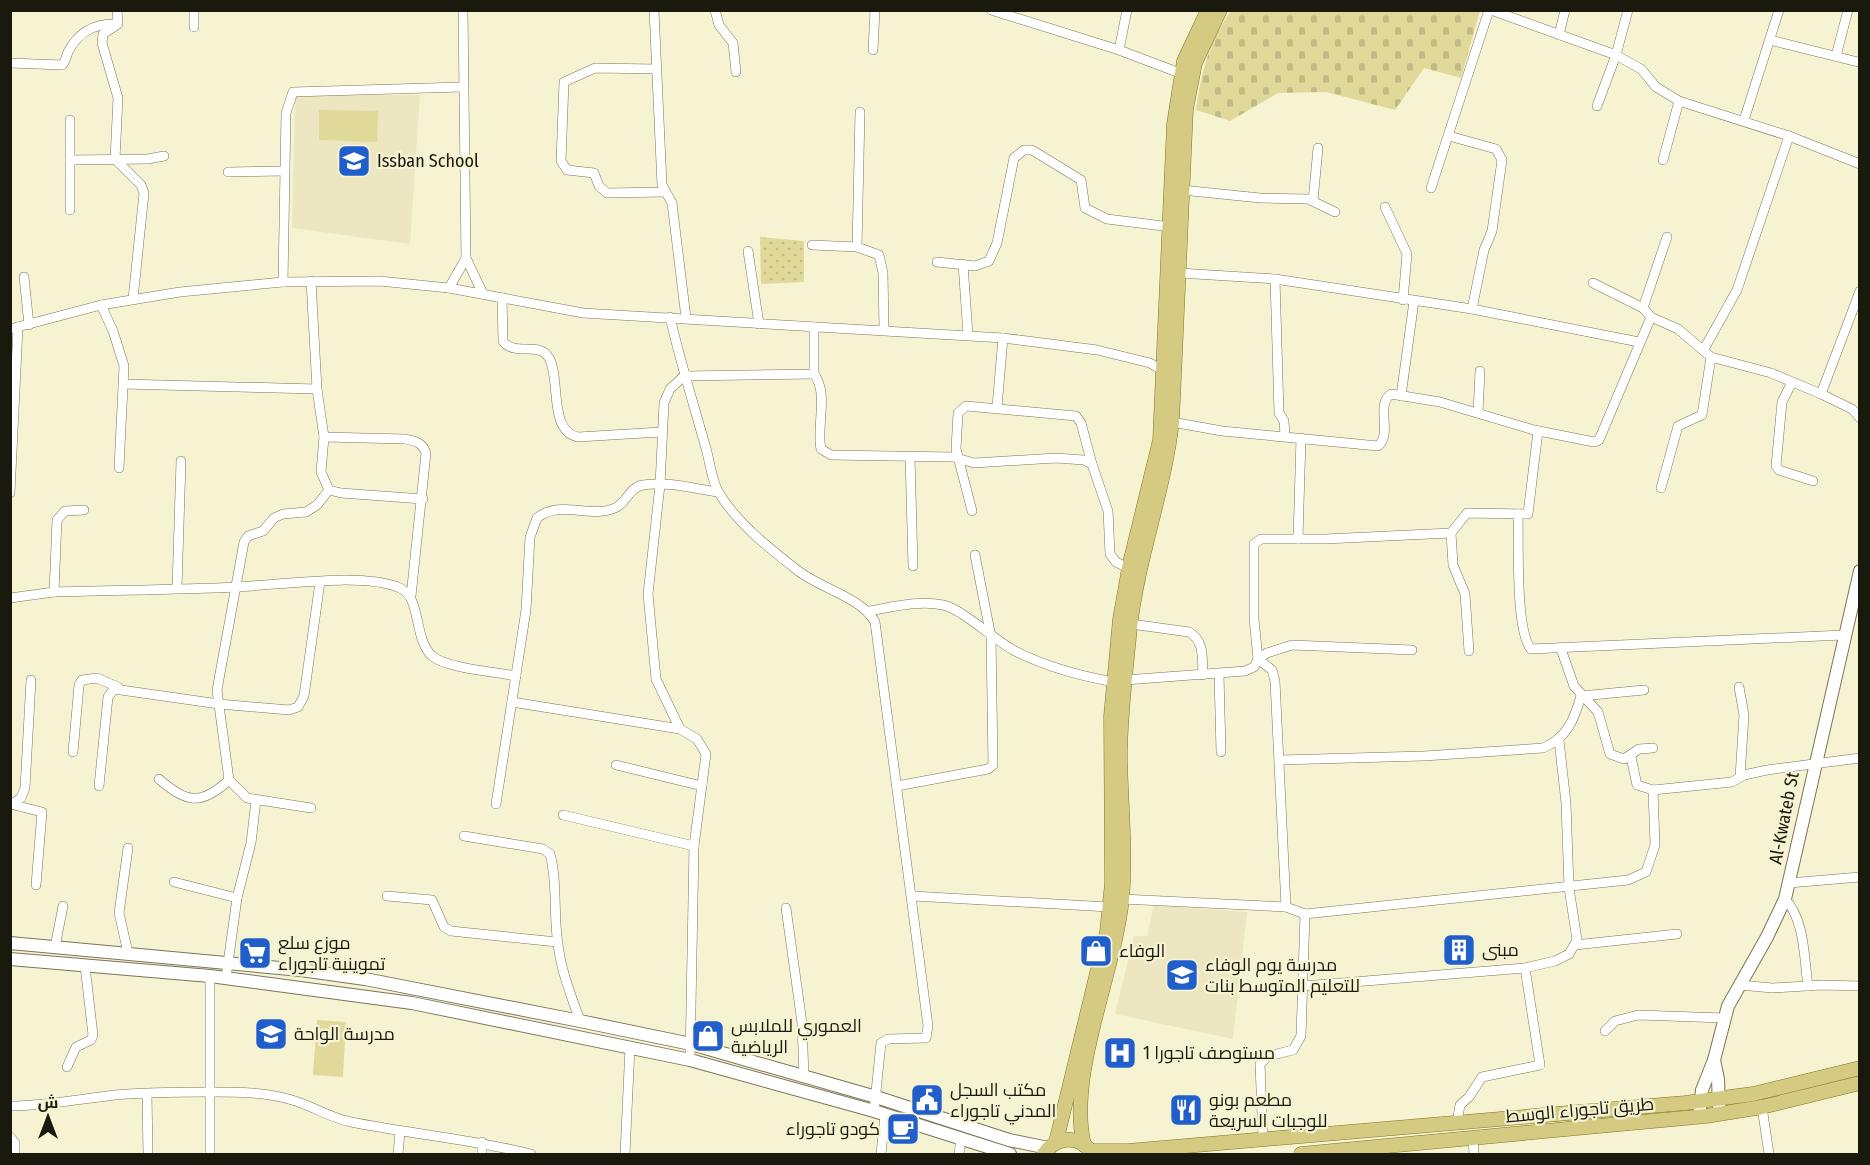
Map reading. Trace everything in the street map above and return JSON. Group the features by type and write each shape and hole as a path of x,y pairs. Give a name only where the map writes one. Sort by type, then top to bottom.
{"main road":[{"path":"1050,1148 1087,1036 1122,899 1120,619 1169,446 1172,422 1169,375 1174,124 1189,46 1208,10"},
{"path":"1088,1150 1079,1119 1080,1092 1087,1036 1107,932 1111,716 1131,624 1134,572 1158,452 1169,375 1179,273 1185,76 1220,10"},
{"name":"Al-Kwateb St","path":"1714,1060 1724,1018 1785,899 1843,635 1860,571"},
{"path":"10,944 228,962 365,979 580,1021 691,1044 876,1097 1009,1140 1050,1148 1070,1139 1088,1150 1128,1151 1700,1101 1796,1085 1860,1068"},
{"path":"10,959 210,976 412,1003 690,1060 879,1113 1010,1155"},
{"path":"1714,1060 1718,1079 1719,1114"},
{"path":"1699,1117 1705,1080 1714,1060"},
{"name":"طريق تاجوراء الوسط","path":"1301,1155 1699,1117 1762,1107 1860,1083"}],"street":[{"path":"117,10 118,24"},
{"path":"194,10 194,27"},
{"path":"463,10 462,87 465,107 466,258 483,294"},
{"path":"654,10 665,192 672,203 686,318"},
{"path":"715,10 719,25 733,43 736,72"},
{"path":"873,50 875,10"},
{"path":"991,10 1119,50 1185,76"},
{"path":"1119,50 1127,10"},
{"path":"1431,188 1490,10 1616,55 1641,69 1656,87 1679,101 1744,120 1860,164"},
{"path":"1559,35 1565,10"},
{"path":"1597,106 1616,55 1628,10"},
{"path":"1744,120 1779,10"},
{"path":"1836,56 1848,10"},
{"path":"10,63 62,65 75,43 87,30 100,23 118,24"},
{"path":"118,24 103,34 102,43 118,98 115,159 141,185 144,193 133,299"},
{"path":"1770,40 1858,62"},
{"path":"656,69 595,68 564,82 561,161 567,170 594,173 599,186 607,193 665,192"},
{"path":"283,282 286,113 291,95 296,90 462,87"},
{"path":"1663,160 1679,101"},
{"path":"857,247 860,112"},
{"path":"70,120 70,210"},
{"path":"1449,136 1496,149 1502,160 1492,231 1484,250 1472,309"},
{"path":"1661,488 1678,426 1687,419 1702,415 1707,353 1737,290 1789,136"},
{"path":"1312,201 1318,148"},
{"path":"937,262 982,265 992,257 1014,158 1024,150 1032,150 1081,180 1085,208 1099,217 1171,227"},
{"path":"70,160 164,156"},
{"path":"228,172 284,171"},
{"path":"1182,190 1312,201 1335,212"},
{"path":"1385,207 1407,254 1403,300"},
{"path":"1643,308 1667,237"},
{"path":"812,245 857,247 876,253 880,258 884,330"},
{"path":"748,251 759,324"},
{"path":"449,288 466,258"},
{"path":"963,264 968,335"},
{"path":"1179,273 1275,279 1472,309 1639,342"},
{"path":"24,277 29,325"},
{"path":"1275,279 1279,413 1284,421 1285,436"},
{"path":"311,281 317,389 324,437 321,472 329,490"},
{"path":"10,493 14,328 133,299 283,282 379,281 449,288 583,313 1003,338 1098,350 1143,361 1169,375"},
{"path":"1593,283 1643,308 1651,317 1678,329 1707,353 1754,367 1821,394 1852,409 1860,418"},
{"path":"1821,394 1860,291"},
{"path":"502,298 503,341 511,348 540,350 548,356 552,367 560,422 566,431 578,437 661,432"},
{"path":"1401,396 1414,301"},
{"path":"101,305 124,366 119,468"},
{"path":"670,317 684,376 718,492 748,528 797,571 869,611 876,622 913,896 928,1034 922,1039 888,1039 881,1043 876,1097 881,1155"},
{"path":"1172,422 1222,431 1378,446 1383,439 1387,396 1401,396 1440,402 1538,431 1589,442 1599,440 1651,317"},
{"path":"814,327 814,374 818,380 820,401 819,442 824,453 958,458 982,463 1056,458 1084,460 1092,464"},
{"path":"997,407 1003,338"},
{"path":"1478,413 1480,370"},
{"path":"680,729 656,679 649,617 648,594 660,485 661,432 665,398 673,384 684,376 814,374"},
{"path":"1792,382 1782,402 1776,466 1779,470 1813,481"},
{"path":"123,384 317,389"},
{"path":"972,511 956,449 958,413 966,406 997,407 1076,416 1081,423 1108,511 1110,554 1116,562 1134,572"},
{"path":"1469,651 1465,594 1453,566 1451,532 1467,513 1528,513 1538,431"},
{"path":"324,437 417,442 423,446 426,453 423,499 411,596 419,633 432,656 447,663 516,676"},
{"path":"1298,539 1301,438"},
{"path":"909,456 913,567"},
{"path":"177,588 181,461"},
{"path":"496,804 526,610 530,537 537,518 552,510 615,508 630,491 643,485 718,492"},
{"path":"329,490 423,499"},
{"path":"311,808 256,800 240,795 229,780 217,690 233,588 241,549 248,536 263,531 274,518 283,514 306,512 317,505 329,490"},
{"path":"54,592 57,519 65,511 84,510"},
{"path":"1518,514 1521,614 1526,643 1536,651 1843,635"},
{"path":"1286,907 1274,673 1258,659 1254,619 1254,544 1261,538 1298,539 1451,532"},
{"path":"897,786 988,769 993,765 991,637 975,555"},
{"path":"10,598 54,592 233,588 320,582 385,585 401,589 411,596"},
{"path":"73,752 79,685 82,680 97,678 118,687 219,704 289,710 298,707 304,696 320,582"},
{"path":"869,611 927,603 944,605 955,609 991,637 1033,659 1081,676 1120,681 1245,671 1254,667 1258,659 1274,649 1292,645 1412,650"},
{"path":"1131,624 1189,632 1197,637 1201,645 1203,675"},
{"path":"1561,649 1574,686 1598,712 1610,754 1618,758 1631,757 1639,749 1653,748"},
{"path":"1219,674 1221,752"},
{"path":"12,805 21,798 25,788 31,680"},
{"path":"99,786 108,697 118,687"},
{"path":"1739,687 1744,715 1740,777"},
{"path":"1581,696 1644,690"},
{"path":"1280,760 1424,756 1543,748 1559,740 1571,725 1581,696"},
{"path":"512,702 680,729 703,745 706,754 694,846 690,1060"},
{"path":"1304,986 1526,968 1555,962 1569,954 1577,940 1569,888 1566,803 1559,740"},
{"path":"1631,757 1633,777 1637,785 1653,790 1732,782 1740,777 1767,770 1860,758"},
{"path":"616,765 702,786"},
{"path":"159,779 176,794 200,798 215,794 229,780"},
{"path":"1122,899 1286,907 1305,914 1628,880 1646,872 1655,845 1653,790"},
{"path":"226,978 237,898 251,843 256,800"},
{"path":"12,805 42,812 36,885"},
{"path":"563,815 694,846"},
{"path":"464,836 543,849 550,854 555,884 557,942 562,970 580,1021"},
{"path":"128,849 119,913 128,953"},
{"path":"1789,883 1860,877"},
{"path":"174,882 237,898"},
{"path":"387,896 432,900 444,927 451,931 557,942"},
{"path":"913,896 1109,907"},
{"path":"1785,899 1791,906 1799,925 1808,986"},
{"path":"55,947 63,906"},
{"path":"786,908 802,1023 804,1077"},
{"path":"1263,1138 1260,1065 1268,1056 1290,1052 1299,1042 1304,986 1305,914"},
{"path":"1575,945 1677,934"},
{"path":"68,1067 76,1047 91,1040 93,1035 85,966"},
{"path":"1457,1123 1460,1105 1469,1097 1482,1077 1540,1065 1526,968"},
{"path":"210,976 210,1155"},
{"path":"1740,985 1772,988 1860,986"},
{"path":"1605,1031 1615,1021 1638,1015 1724,1018"},
{"path":"626,1155 630,1047"},
{"path":"10,1106 35,1106 117,1095 147,1094 210,1092 282,1097 331,1117 400,1132 482,1142 531,1155"},
{"path":"147,1094 148,1155"},
{"path":"1762,1107 1769,1155"},
{"path":"399,1155 400,1132"},
{"path":"10,1137 15,1143 15,1155"},
{"path":"959,1155 961,1138"},
{"path":"1473,1138 1474,1155"},
{"path":"482,1142 482,1155"}],"shaded area":[{"name":"Issban School","path":"295,95 420,95 410,244 292,228"},
{"name":"مدرسة يوم الوفاء للتعليم المتوسط بنات","path":"1154,905 1247,912 1233,1039 1115,1014 1134,936 1147,936"}],"green space":[{"path":"1231,11 1480,11 1461,78 1424,68 1395,110 1326,92 1278,93 1230,121 1196,110 1207,58 1223,22"},
{"path":"319,110 378,111 377,142 319,140"},
{"path":"760,237 804,241 804,282 761,284"},
{"path":"317,1020 346,1022 343,1077 313,1075"}],"place":[{"name":"Issban School","path":"354,161"},
{"name":"مبنى","path":"1459,950"},
{"name":"الوفاء","path":"1096,951"},
{"name":"موزع سلع تموينية تاجوراء","path":"255,953"},
{"name":"مدرسة يوم الوفاء للتعليم المتوسط بنات","path":"1182,975"},
{"name":"مدرسة الواحة","path":"271,1034"},
{"name":"العموري للملابس الرياضية","path":"708,1036"},
{"name":"مستوصف تاجورا 1","path":"1120,1053"},
{"name":"مكتب السجل المدني تاجوراء","path":"927,1100"},
{"name":"مطعم بونو للوجبات السريعة","path":"1186,1110"},
{"name":"كودو تاجوراء","path":"903,1129"}]}
